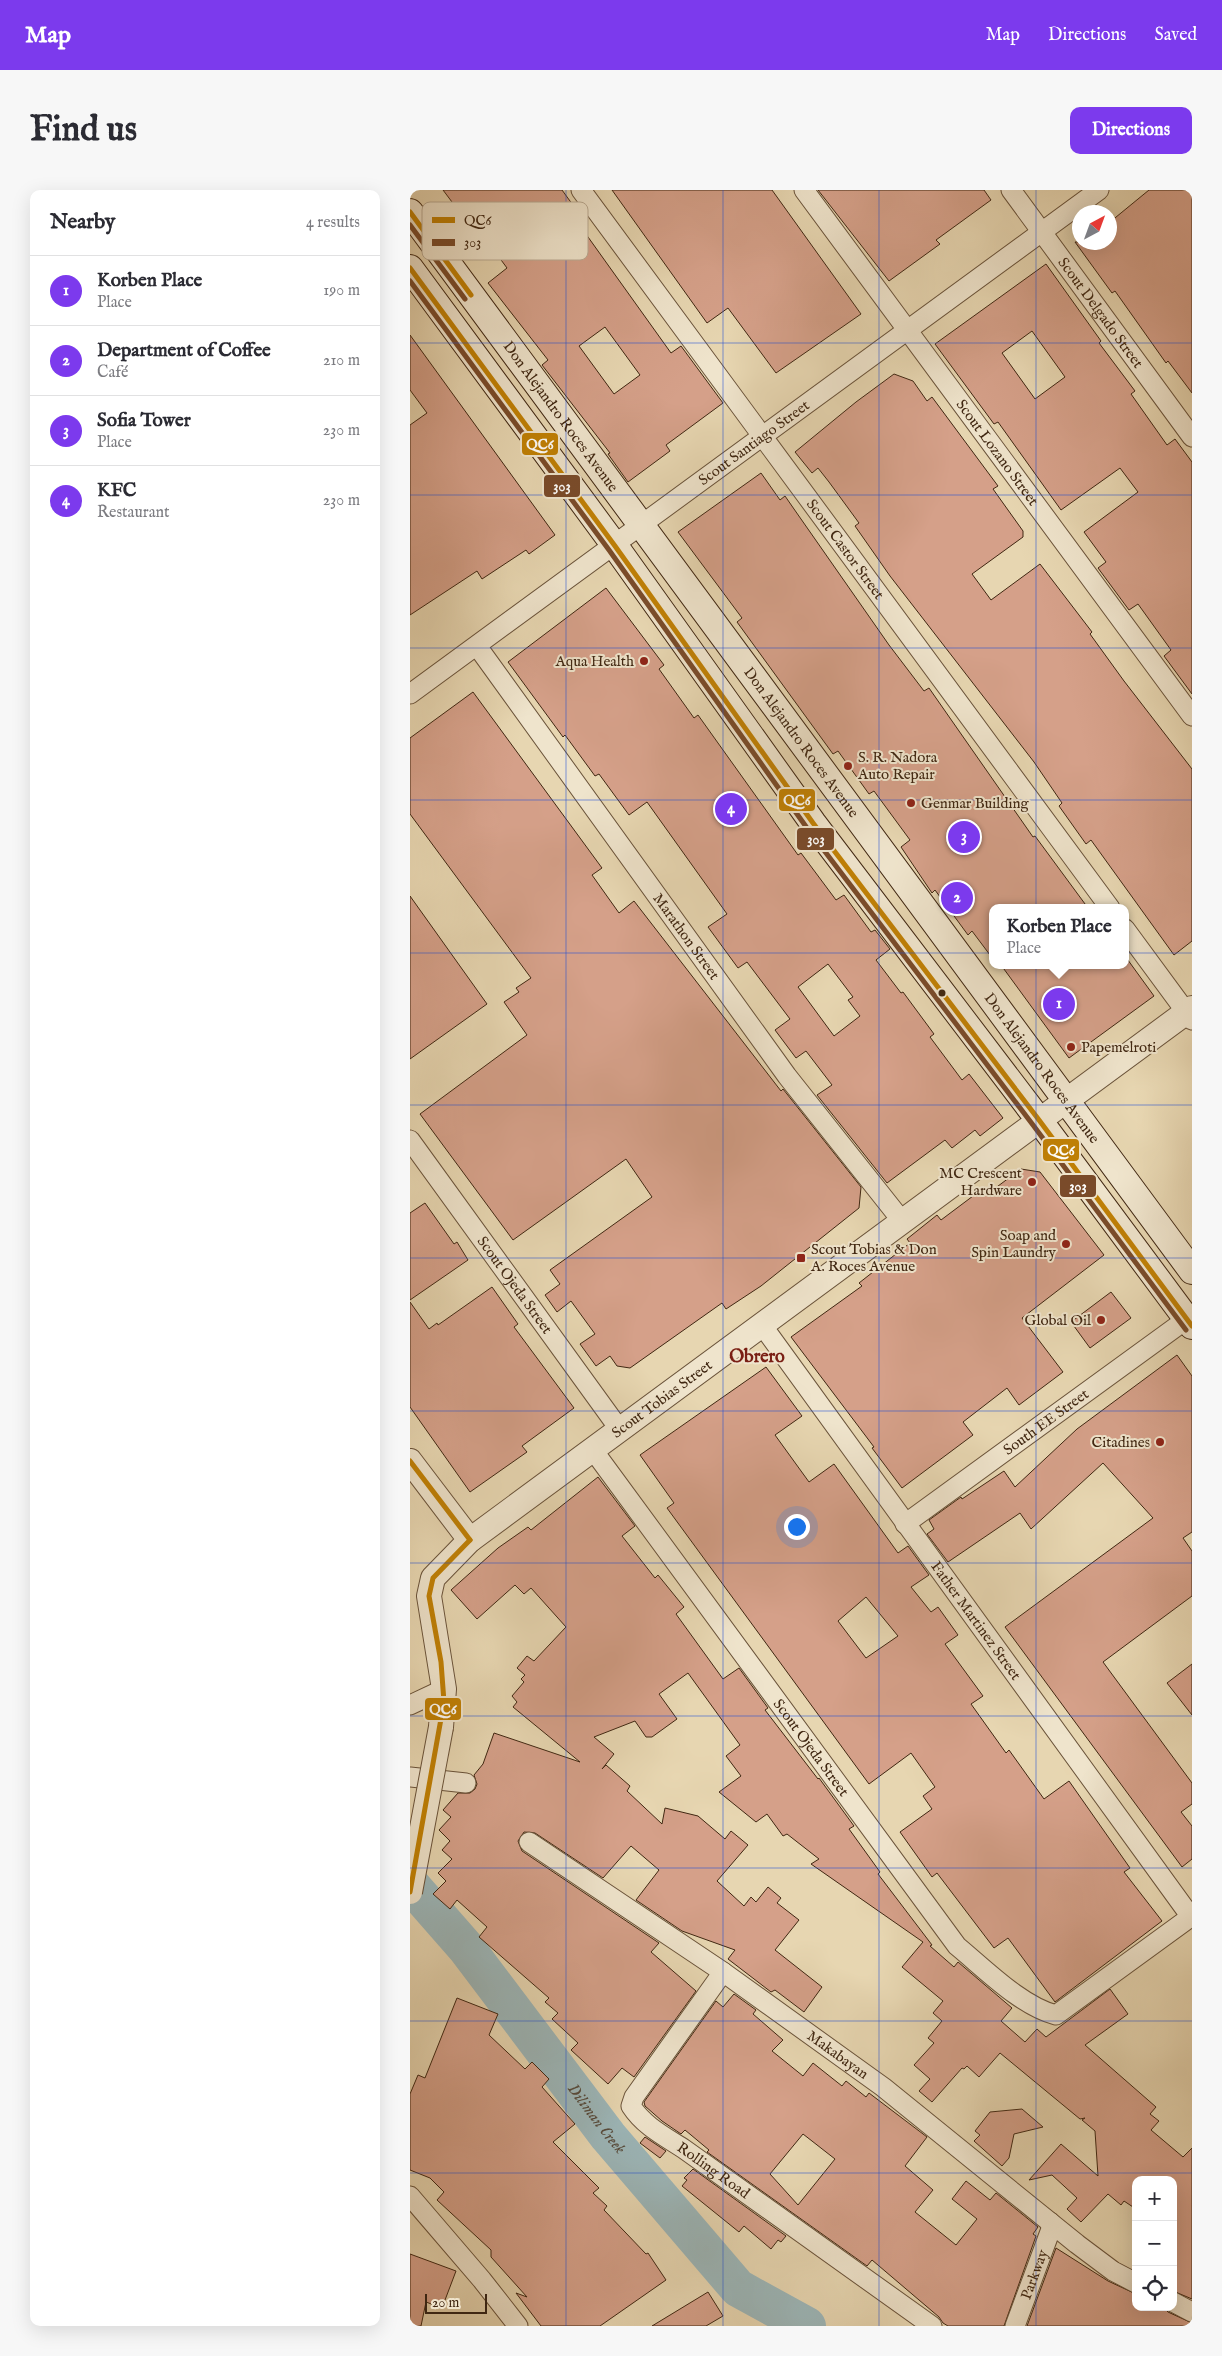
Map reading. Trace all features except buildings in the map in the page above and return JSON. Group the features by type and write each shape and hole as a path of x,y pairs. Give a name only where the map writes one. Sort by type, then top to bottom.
{"main road":[{"name":"Don Alejandro Roces Avenue","path":"410,212 422,228"},
{"name":"Don Alejandro Roces Avenue","path":"445,260 1192,1270"},
{"path":"410,268 614,546 813,823 1039,1120 1190,1323"}],"street":[{"name":"Scout Castor Street","path":"581,190 1107,904"},
{"name":"Scout Lozano Street","path":"804,190 1192,716"},
{"name":"Scout Delgado Street","path":"1011,190 1192,437"},
{"name":"Scout Santiago Street","path":"410,694 1099,190"},
{"name":"Marathon Street","path":"477,646 787,1076 902,1221"},
{"path":"1129,934 1190,1013"},
{"name":"Scout Tobias Street","path":"410,1892 441,1727 444,1689 429,1596 433,1578 470,1540 1066,1100 1190,1013"},
{"name":"Scout Ojeda Street","path":"410,1140 620,1430"},
{"name":"South EE Street","path":"905,1524 1190,1323"},
{"name":"Father Martinez Street","path":"762,1325 1192,1916"},
{"name":"Scout Ojeda Street","path":"593,1450 957,1946 1040,2011 1056,2015 1192,1916"},
{"path":"410,1461 470,1540"},
{"path":"410,1705 444,1689"},
{"path":"410,1777 466,1783"},
{"name":"Makabayan","path":"529,1842 723,1972 883,2087 1050,2222 1113,2271 1132,2281"},
{"name":"Rolling Road","path":"723,1972 634,2097 631,2106 639,2119 653,2130 684,2149 922,2321 932,2326"},
{"path":"410,2196 482,2280 518,2326"},
{"name":"Parkway","path":"1015,2326 1050,2229 1050,2222"},
{"path":"1177,2304 1192,2312"}],"waterway":[{"name":"Diliman Creek","path":"410,1884 467,1949 608,2136 738,2288 807,2326"}],"transit line":[{"name":"QC6","path":"410,212 422,228"},
{"name":"303","path":"410,225 422,241"},
{"name":"303","path":"436,260 465,299"},
{"name":"QC6","path":"445,260 471,295"},
{"name":"QC6","path":"410,268 615,546 813,823 1039,1120 1192,1326"},
{"name":"303","path":"410,281 609,550 807,828 1186,1330"},
{"name":"QC6","path":"410,1461 470,1540"},
{"name":"QC6","path":"410,1892 444,1702 441,1662 429,1596 433,1578 470,1540"}],"place":[{"name":"Aqua Health","path":"644,661"},
{"name":"S. R. Nadora Auto Repair","path":"848,766"},
{"name":"Genmar Building","path":"911,803"},
{"name":"KFC","path":"731,809"},
{"name":"Sofia Tower","path":"964,837"},
{"name":"Department of Coffee","path":"957,898"},
{"name":"Korben Place","path":"1059,1004"},
{"name":"Papemelroti","path":"1071,1047"},
{"name":"MC Crescent Hardware","path":"1032,1182"},
{"name":"Soap and Spin Laundry","path":"1066,1244"},
{"name":"Scout Tobias & Don A. Roces Avenue","path":"801,1258"},
{"name":"Global Oil","path":"1101,1320"},
{"name":"Citadines","path":"1160,1442"}],"district":[{"name":"Obrero","path":"757,1357"}]}
